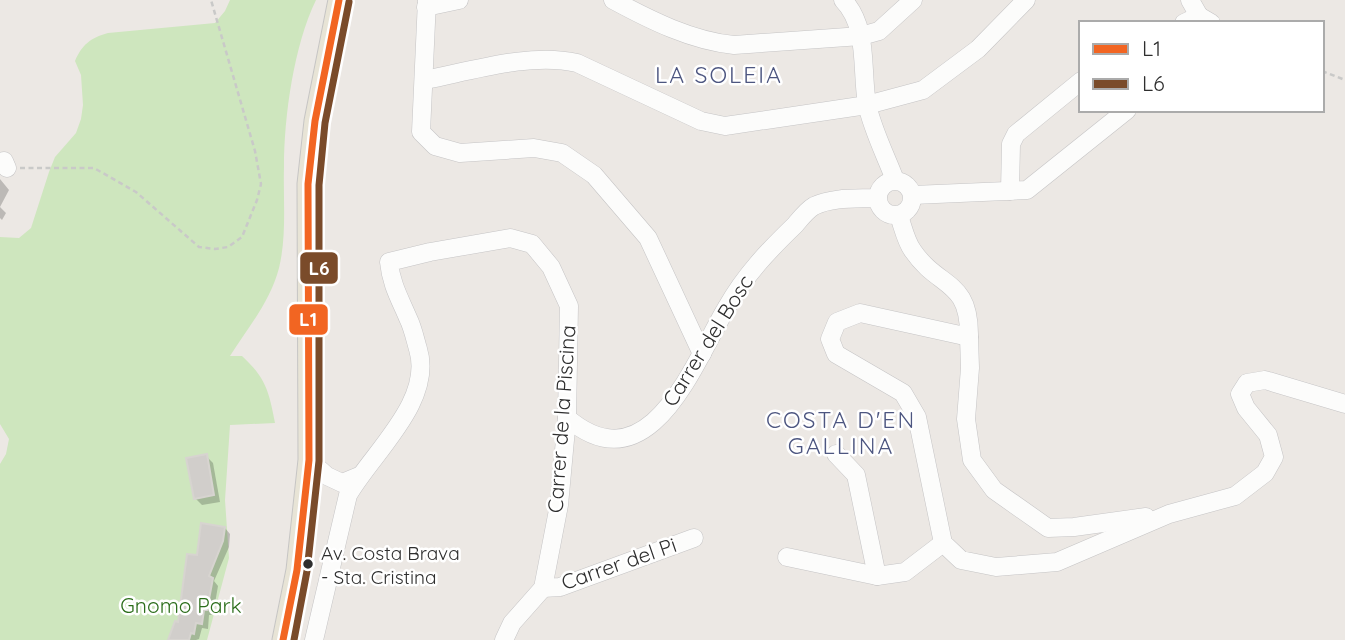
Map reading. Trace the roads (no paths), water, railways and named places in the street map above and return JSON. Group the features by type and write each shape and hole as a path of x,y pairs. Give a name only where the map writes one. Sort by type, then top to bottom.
{"main road":[{"path":"283,640 297,570 309,460 308,184 317,108 339,0"}],"street":[{"path":"459,0 426,4 421,132 435,146 460,153 534,148 562,153 594,175 648,239 702,354"},
{"path":"613,0 646,18 713,43 734,45 861,36 879,31 913,0"},
{"path":"843,0 851,8 861,36 867,105 895,180 906,185 913,195 910,208 899,216"},
{"path":"425,79 557,58 577,63 701,121 725,126 867,105 923,90 978,49 1026,0"},
{"path":"1010,191 1011,144 1016,134 1079,84"},
{"path":"913,195 1027,190 1124,112"},
{"path":"895,180 883,185 877,198 883,212 899,216"},
{"name":"Carrer del Bosc","path":"567,418 580,429 611,440 632,436 658,419 676,398 748,273 813,207 836,200 877,198"},
{"path":"899,216 912,251 933,273 957,290 969,317 970,368 966,419 972,460 994,490 1048,528 1169,514 1235,496 1265,473 1274,457 1268,435 1246,408 1240,394 1247,383 1265,380 1345,404"},
{"name":"Carrer de la Piscina","path":"314,640 348,495 359,476 410,409 420,381 420,356 410,321 390,280 389,262 430,252 510,238 532,244 551,267 569,306 567,418 559,505 543,588"},
{"path":"969,337 860,313 837,321 830,339 835,354 903,393 917,417 943,543 961,561 996,567 1057,562 1169,514"},
{"path":"836,454 856,474 877,576"},
{"path":"309,460 327,476 342,483 359,476"},
{"name":"Carrer del Pi","path":"543,588 560,587 694,538"},
{"path":"787,557 877,576 905,572 943,543"},
{"path":"505,640 512,623 543,588"}],"place":[{"name":"Av. Costa Brava - Sta. Cristina","path":"308,564"}],"district":[{"name":"LA SOLEIA","path":"719,75"},
{"name":"COSTA D'EN GALLINA","path":"841,433"}],"park label":[{"name":"Gnomo Park","path":"181,606"}]}
